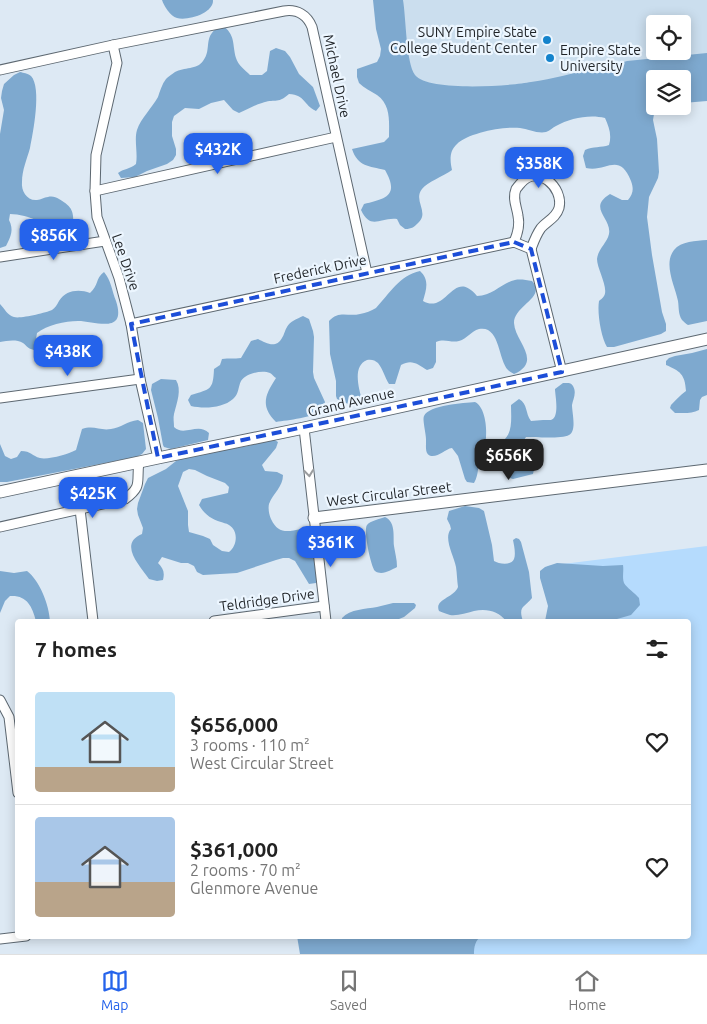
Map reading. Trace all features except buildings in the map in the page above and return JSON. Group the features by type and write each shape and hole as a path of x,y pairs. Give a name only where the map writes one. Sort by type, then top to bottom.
{"street":[{"name":"Michael Drive","path":"0,70 284,11 290,10 300,13 308,19 312,27 367,273"},
{"name":"Lee Drive","path":"113,45 116,63 96,155 94,191 96,217 119,278 131,324 140,379 158,458"},
{"path":"94,191 336,137"},
{"path":"531,249 514,242 519,230 518,216 514,203 516,189 523,180 533,176 544,178 553,184 559,195 559,209 552,220 543,226 535,236 531,249 562,372"},
{"path":"0,257 105,241"},
{"name":"Frederick Drive","path":"131,324 514,242"},
{"name":"Grand Avenue","path":"0,492 304,428 707,339"},
{"path":"0,398 140,379"},
{"path":"304,428 326,619"},
{"path":"0,527 126,499 134,493 138,486 139,462"},
{"name":"West Circular Street","path":"314,518 707,470"},
{"path":"80,509 93,619"},
{"name":"Teldridge Drive","path":"229,619 324,606"},
{"path":"0,700 13,716 15,747"},
{"path":"0,939 15,937"}],"highlighted area":[{"path":"514,242 531,249 562,372 158,458 131,324"}],"shaded area":[{"path":"162,0 213,0 212,5 205,12 182,19 172,15"},
{"path":"373,0 403,0 408,50 415,75 436,84 452,86 521,84 595,68 602,69 627,61 646,59 691,60 691,55 707,53 707,101 691,102 691,70 646,70 646,115 654,115 659,172 649,197 647,217 666,331 614,347 607,347 601,331 599,301 604,296 605,288 597,259 608,237 609,228 600,209 601,204 603,199 610,194 622,200 628,200 633,189 631,181 622,167 612,165 593,169 586,168 583,156 585,150 609,145 610,131 605,118 593,116 574,119 543,132 520,128 505,128 487,131 462,140 451,153 452,170 422,189 419,197 422,218 419,222 409,229 405,229 397,219 376,222 368,220 361,210 364,204 384,198 388,195 391,186 385,170 365,165 357,159 352,149 384,142 389,137 388,114 385,104 382,99 359,83 357,77 357,69 377,62 380,56 381,49 376,29"},
{"name":"Empire State University","path":"385,0 707,0 707,64 646,70 646,72 399,104"},
{"path":"222,25 232,36 237,61 250,75 262,75 267,71 270,51 276,48 285,51 299,74 313,87 320,106 316,111 299,96 289,94 281,99 259,104 239,113 233,110 224,100 211,103 199,109 185,108 174,116 172,122 172,136 176,149 176,155 173,160 135,177 121,178 118,173 136,164 137,130 158,97 165,81 175,72 200,64 206,56 209,38"},
{"path":"20,72 31,76 36,90 35,122 22,182 25,195 33,200 52,197 64,202 72,210 73,227 58,233 28,217 10,214 9,220 12,230 6,246 0,248 0,134 4,110 1,98 4,84"},
{"path":"707,240 707,321 688,325 682,320 680,315 671,275 671,256 674,250 681,245"},
{"path":"420,271 426,282 423,301 431,304 438,302 462,287 469,288 477,296 488,294 515,280 532,281 536,287 536,292 519,311 514,323 515,330 527,357 526,363 522,369 514,374 508,370 495,337 486,329 479,329 459,341 442,340 436,342 436,362 433,368 427,370 414,363 405,363 401,365 395,384 389,384 377,362 367,360 359,367 358,372 358,384 362,400 355,404 349,404 337,399 336,381 330,354 329,321 336,316 356,315 376,308 401,281 407,276"},
{"path":"104,272 110,282 118,312 117,318 113,322 100,324 73,321 51,326 37,333 37,345 34,350 17,341 0,342 0,304 8,314 14,317 49,311 54,308 62,297 69,293 82,291 90,293"},
{"path":"303,316 309,319 313,331 314,378 325,402 321,410 306,417 276,422 268,411 266,400 276,378 270,373 263,372 250,374 243,378 235,397 229,402 219,406 191,406 188,400 191,395 210,388 214,369 220,365 222,359 241,358 251,341 258,339 271,344 277,343 290,323"},
{"path":"707,349 707,395 700,400 699,410 690,413 675,413 670,408 671,405 686,391 685,385 681,374 666,365 666,361 675,356"},
{"path":"161,379 176,380 178,384 179,392 174,416 174,427 182,431 205,430 209,433 208,440 171,449 164,447 151,390 152,384"},
{"path":"563,383 571,384 575,391 572,405 573,430 569,435 561,437 526,437 524,440 525,446 534,450 537,455 533,474 510,478 505,465 496,451 498,444 508,436 511,423 511,405 519,399 524,403 531,421 551,420 554,418 556,410 555,389"},
{"path":"475,402 483,413 486,423 486,434 480,453 478,473 474,483 467,482 465,479 458,456 452,448 437,455 431,456 427,453 424,416 427,412 439,407"},
{"path":"138,420 143,423 146,449 136,457 0,482 0,444 5,456 11,459 17,457 21,451 40,458 53,457 76,450 82,429 111,429"},
{"path":"273,439 278,442 276,448 262,465 265,471 277,472 283,475 283,479 269,504 270,516 280,530 301,529 305,534 316,562 316,583 309,584 295,561 289,558 276,560 237,573 203,575 188,563 181,563 162,557 158,563 163,570 163,580 149,579 137,562 131,549 135,538 142,534 143,528 137,509 148,478 166,469 176,461 189,456 248,446","holes":["189,469 225,483 229,487 228,493 202,499 199,505 208,516 228,524 234,531 236,538 234,546 229,552 222,551 213,545 210,539 189,532 188,511 178,486 183,472"]},
{"path":"465,506 479,508 484,511 494,561 499,563 510,563 514,559 513,540 519,539 529,572 532,598 521,612 523,619 504,619 500,615 488,610 453,615 439,611 439,604 453,594 458,587 456,567 448,537 451,529 447,519 449,511"},
{"path":"385,517 391,522 394,534 397,567 381,573 375,571 372,563 366,528 370,522"},
{"path":"707,546 707,954 468,954 466,939 691,939 691,619 552,619 547,566"},
{"path":"557,563 603,566 623,565 624,583 639,598 640,605 631,615 617,619 545,619 548,606 540,578 540,571"},
{"path":"0,571 14,573 27,571 32,575 43,594 50,619 35,619 28,602 16,596 10,596 5,601 0,613"},
{"path":"393,603 414,603 416,605 415,608 399,619 342,619 345,615 354,611"},
{"path":"298,939 479,939 475,944 474,954 300,954"}],"place":[{"name":"SUNY Empire State College Student Center","path":"547,40"},
{"name":"Empire State University","path":"550,58"}]}
